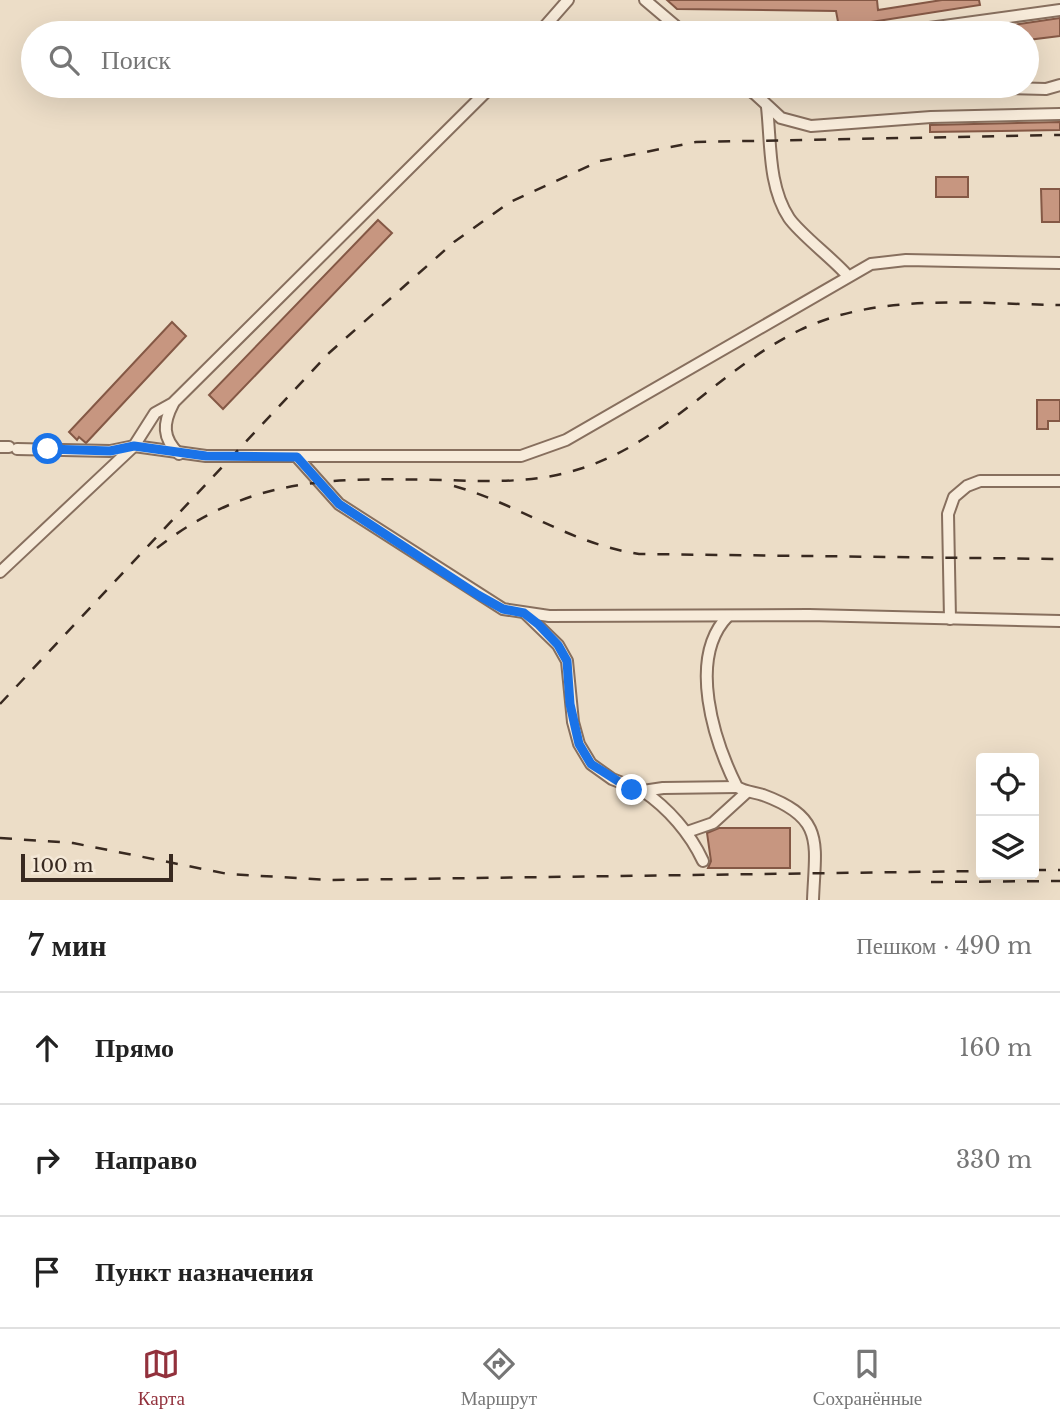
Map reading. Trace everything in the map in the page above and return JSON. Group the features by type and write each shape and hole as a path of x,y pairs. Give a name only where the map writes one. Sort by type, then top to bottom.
{"street":[{"path":"550,21 568,0"},
{"path":"645,0 670,21"},
{"path":"980,21 1060,10"},
{"path":"1039,89 1060,85"},
{"path":"0,572 134,446 155,413 173,403 480,98"},
{"path":"759,98 781,118 811,125 931,117 1060,114"},
{"path":"767,107 774,178 779,198 790,220 847,275"},
{"path":"8,448 110,451 134,446 179,454 507,457 541,450 566,440 847,275 871,264 906,260 1060,263"},
{"path":"173,403 165,426 171,446 179,454"},
{"path":"297,457 339,504 503,609 524,613 1060,621"},
{"path":"950,619 948,514 954,496 967,486 980,481 1060,481"},
{"path":"524,613 558,645 567,661 573,722 579,744 591,764 612,779 643,791 658,801 687,832 703,861"},
{"path":"727,617 711,637 707,665 713,722 742,790"},
{"path":"643,791 663,788 742,790 761,794 782,804 809,824 815,835 813,900"},
{"path":"687,832 713,823 742,790"}],"building":[{"path":"667,0 877,0 878,10 942,0 979,0 980,5 877,21 838,21 836,11 677,9"},
{"path":"1060,18 1060,36 1039,39 1039,21"},
{"path":"1060,122 1060,130 930,132 930,125"},
{"path":"936,177 968,177 968,197 936,197"},
{"path":"1041,189 1060,189 1060,222 1042,222"},
{"path":"378,220 392,233 223,409 209,395"},
{"path":"172,322 186,336 86,443 79,437 77,440 69,432"},
{"path":"1037,400 1060,400 1060,421 1048,421 1048,429 1037,429"},
{"path":"719,828 790,828 790,868 708,868 711,861 707,833"}],"railway":[{"path":"0,704 329,353 454,242 510,202 600,161 696,142 1060,135"},
{"path":"157,548 191,524 225,507 259,494 292,486 363,480 485,481 543,478 593,464 626,449 655,431 768,348 800,330 831,318 862,310 928,303 1060,305"},
{"path":"454,486 501,503 567,533 613,549 639,554 1060,559"},
{"path":"0,838 73,843 228,874 331,880 976,871"},
{"path":"1039,870 1060,870"},
{"path":"931,882 1060,881"}],"route":[{"path":"48,449 110,451 134,446 206,456 251,454 297,457 339,504 406,545 478,595 503,609 524,613 538,624 558,645 567,661 570,704 579,744 591,764 632,790"}]}
